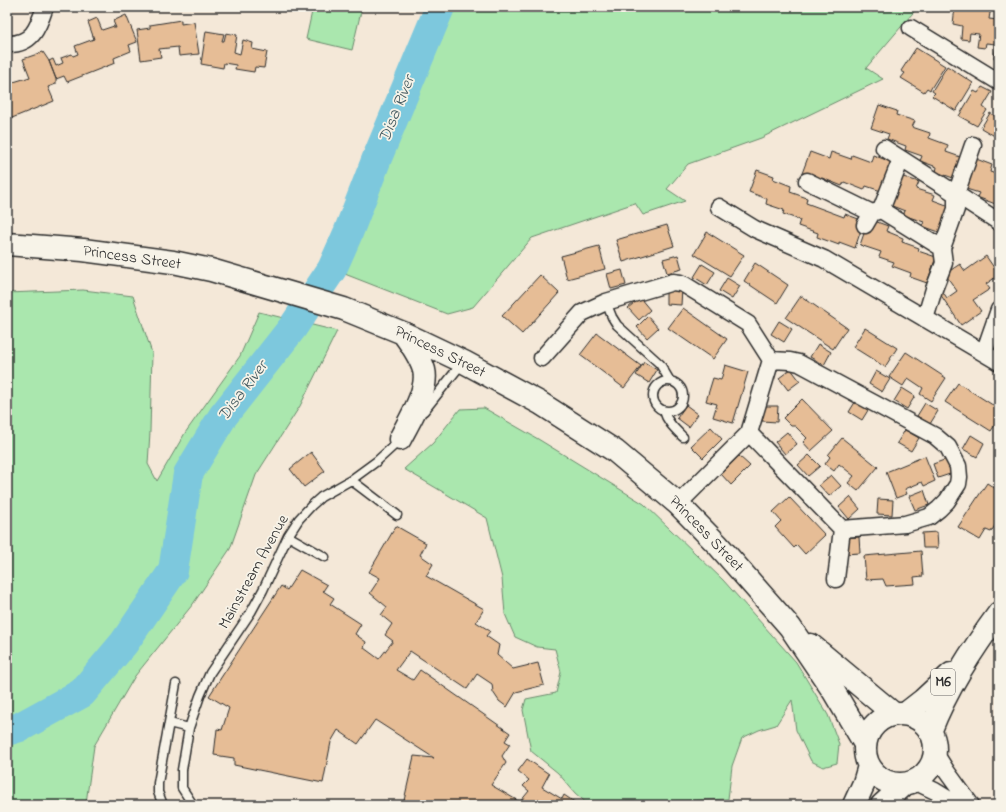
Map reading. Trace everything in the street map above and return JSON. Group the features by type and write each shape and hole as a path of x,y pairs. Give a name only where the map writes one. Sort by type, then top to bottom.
{"street":[{"path":"7,44 17,45 32,36 39,26 45,7"},
{"path":"911,28 999,82"},
{"path":"925,318 944,263 942,248 956,209 956,194 973,145"},
{"path":"884,148 999,222"},
{"path":"873,216 902,159"},
{"path":"807,181 873,216 942,248"},
{"path":"720,207 755,229 824,259 999,362"},
{"name":"Princess Street","path":"7,244 83,250 173,262 211,270 344,309 403,333 464,362 540,403 615,451 678,504 723,550 790,627 834,692 865,744"},
{"path":"542,358 582,313 606,302 674,282 680,283 748,324 771,360 749,433 678,504"},
{"path":"984,353 999,310"},
{"path":"400,439 421,395 424,379 424,372 414,348 403,333"},
{"path":"771,360 790,360 804,365 935,436 948,447 958,466 958,484 946,501 929,517 906,524 842,529"},
{"path":"749,433 842,529"},
{"path":"836,580 842,529"},
{"name":"M6","path":"865,744 874,724 887,716 899,714 937,688 952,674 976,645 999,613"},
{"name":"Princess Street","path":"790,627 899,714"},
{"name":"M6","path":"930,732 946,696 976,645"},
{"path":"882,805 910,782 924,774 931,764 934,753 934,741 930,732 923,723 914,717 899,714"},
{"path":"865,744 865,755 869,766 875,774 884,780 894,784 910,782 935,791 958,805"},
{"path":"934,753 972,805"},
{"path":"854,805 864,783 869,766"}],"lane":[{"path":"606,302 617,326 660,364 670,381"},
{"name":"Mainstream Avenue","path":"194,805 182,788 182,770 189,728 200,696 210,673 260,595 288,536 299,519 321,497 351,480 377,461 400,439 464,362"},
{"path":"665,381 670,381 675,383 682,390 683,400 674,411 664,411 656,405 653,396 657,386 665,381"},
{"path":"664,411 665,417 683,437"},
{"path":"351,480 398,515"},
{"path":"288,536 325,557"},
{"path":"163,805 158,792 158,783 176,684"},
{"path":"169,723 189,728"}],"green space":[{"path":"313,7 362,7 352,50 306,39"},
{"path":"440,7 918,7 866,68 883,79 761,138 688,164 667,189 685,201 643,215 635,203 532,238 473,307 447,314 332,269"},
{"path":"83,290 133,296 152,353 148,464 157,481 185,433 240,356 259,312 337,331 300,406 256,475 230,549 193,604 135,676 94,746 86,803 87,805 7,805 7,293"},
{"path":"484,408 538,439 644,504 723,580 796,662 828,715 839,744 837,763 823,767 811,761 796,730 792,700 776,725 759,730 742,738 732,766 728,799 589,805 575,793 558,773 531,751 523,710 526,699 556,693 561,672 555,649 537,647 515,637 505,614 502,578 487,518 404,469 433,443 460,409"}],"building":[{"path":"955,7 991,7 989,19 998,20 999,14 999,59 994,58 996,44 986,43 985,48 977,47 979,34 970,33 969,40 961,39 962,26 953,24"},
{"path":"126,15 137,42 129,45 131,51 114,58 115,63 67,82 64,76 56,79 49,61 53,59 56,66 63,63 61,58 72,54 73,56 78,54 75,46 94,39 88,22 97,18 102,30 114,26 114,28 116,28 113,21"},
{"path":"181,20 181,24 194,22 199,54 179,56 178,47 159,49 161,57 141,60 137,30 150,28 150,25"},
{"path":"206,31 224,34 222,41 224,41 226,33 237,35 234,52 240,54 243,40 253,43 252,49 267,52 264,68 255,67 254,72 235,69 236,65 224,63 223,68 201,64"},
{"path":"916,48 945,66 930,90 927,88 924,92 901,78 905,73 901,71"},
{"path":"43,52 49,61 56,79 56,84 48,87 54,101 12,118 9,112 7,113 7,84 30,77 23,59"},
{"path":"947,66 973,83 956,111 932,96 935,93 932,91"},
{"path":"982,87 992,92 983,107 987,110 977,126 959,116 974,91 978,93"},
{"path":"879,105 897,111 896,115 915,121 912,127 930,133 929,138 948,145 946,152 966,159 959,180 936,172 937,167 920,161 922,156 905,150 906,146 887,139 889,134 871,128"},
{"path":"999,111 998,138 981,128 990,113 995,116"},
{"path":"810,152 829,159 831,152 851,159 852,155 871,162 873,155 894,163 884,192 866,186 864,190 844,182 842,186 822,178 821,183 801,176"},
{"path":"971,157 992,165 990,172 999,175 999,209 997,209 998,205 977,197 979,193 960,187"},
{"path":"757,170 774,176 773,179 791,186 790,192 807,198 806,203 844,217 845,214 864,221 855,248 839,242 839,245 817,237 818,233 798,226 800,220 783,214 784,210 766,204 767,199 749,192"},
{"path":"897,175 919,182 916,189 935,195 933,200 952,207 942,233 922,226 924,222 903,215 905,211 887,204"},
{"path":"869,219 888,226 886,231 903,238 902,242 919,248 918,251 936,257 927,283 910,277 911,273 892,266 894,262 879,257 881,252 860,245"},
{"path":"667,225 674,246 623,262 616,240"},
{"path":"707,232 744,255 730,276 694,254"},
{"path":"599,246 605,269 567,279 561,256"},
{"path":"678,255 682,269 667,273 663,259"},
{"path":"986,256 999,275 986,284 990,289 973,300 981,311 961,325 938,291 941,289 947,298 957,291 945,274 960,264 965,271"},
{"path":"755,263 788,285 777,303 744,281"},
{"path":"702,264 715,272 707,285 694,277"},
{"path":"622,270 626,285 611,289 607,274"},
{"path":"540,275 559,293 522,334 502,316"},
{"path":"727,278 740,286 732,299 719,291"},
{"path":"666,289 682,289 681,305 666,304"},
{"path":"801,296 847,328 833,349 786,318"},
{"path":"640,298 650,310 639,320 628,308"},
{"path":"683,308 727,339 713,359 668,328"},
{"path":"648,316 658,328 647,338 637,327"},
{"path":"779,321 792,329 784,342 771,334"},
{"path":"865,328 897,348 885,367 853,347"},
{"path":"597,333 641,366 624,388 580,355"},
{"path":"818,344 831,352 824,365 810,357"},
{"path":"906,352 946,378 931,401 920,394 923,388 908,378 903,386 889,377"},
{"path":"644,362 657,370 649,383 636,375"},
{"path":"725,365 748,372 733,423 713,417 717,404 706,401 713,378 721,380"},
{"path":"791,369 800,381 788,390 779,378"},
{"path":"876,371 890,379 882,392 869,384"},
{"path":"958,383 999,409 999,419 991,431 945,402"},
{"path":"902,388 915,396 907,409 894,401"},
{"path":"802,399 833,431 811,451 803,442 807,438 795,426 791,426 783,418"},
{"path":"857,399 870,407 862,420 849,412"},
{"path":"925,403 938,411 930,424 917,416"},
{"path":"686,405 698,414 689,427 677,418"},
{"path":"763,406 778,406 777,422 762,421"},
{"path":"711,427 722,439 703,458 691,446"},
{"path":"905,430 919,438 911,451 897,443"},
{"path":"787,432 797,444 785,454 775,442"},
{"path":"971,435 984,443 977,457 963,449"},
{"path":"842,438 878,467 858,491 848,483 854,476 839,464 834,471 825,464 830,457 828,455"},
{"path":"311,452 325,471 304,487 290,469"},
{"path":"809,455 820,466 808,476 798,465"},
{"path":"739,456 750,466 731,485 721,474"},
{"path":"925,456 935,481 924,486 922,482 905,489 907,494 896,498 886,472"},
{"path":"947,459 953,473 938,478 933,464"},
{"path":"831,475 841,486 829,496 819,485"},
{"path":"987,483 999,491 999,519 991,532 986,530 980,540 958,527"},
{"path":"924,490 929,505 915,510 909,496"},
{"path":"789,497 825,535 805,554 797,545 794,548 775,527 781,521 773,512"},
{"path":"850,497 860,509 849,519 839,507"},
{"path":"878,499 893,500 892,515 877,514"},
{"path":"396,526 426,543 420,555 433,564 426,576 484,609 476,622 490,631 486,636 499,645 497,655 513,669 538,663 544,685 516,692 507,707 499,701 493,692 492,684 477,674 467,689 410,651 396,670 413,680 420,670 510,733 505,741 510,744 502,756 506,763 491,785 520,802 529,791 523,786 529,780 518,771 527,759 549,774 542,787 562,799 564,795 576,803 575,805 403,805 414,756 434,758 375,720 358,744 338,730 331,742 323,783 234,765 234,758 214,755 217,729 222,730 229,708 209,696 281,586 287,590 300,570 327,585 323,591 334,598 330,604 361,624 355,634 366,642 364,648 379,659 393,641 385,635 392,624 381,615 387,607 370,593 380,578 369,572"},
{"path":"937,532 938,548 923,548 922,533"},
{"path":"859,537 860,553 845,554 844,538"},
{"path":"921,551 923,576 914,577 915,584 886,586 883,579 866,580 864,556"}],"waterway":[{"name":"Disa River","path":"7,731 20,727 82,693 124,643 173,571 188,474 223,416 293,327 332,269 440,7"}]}
